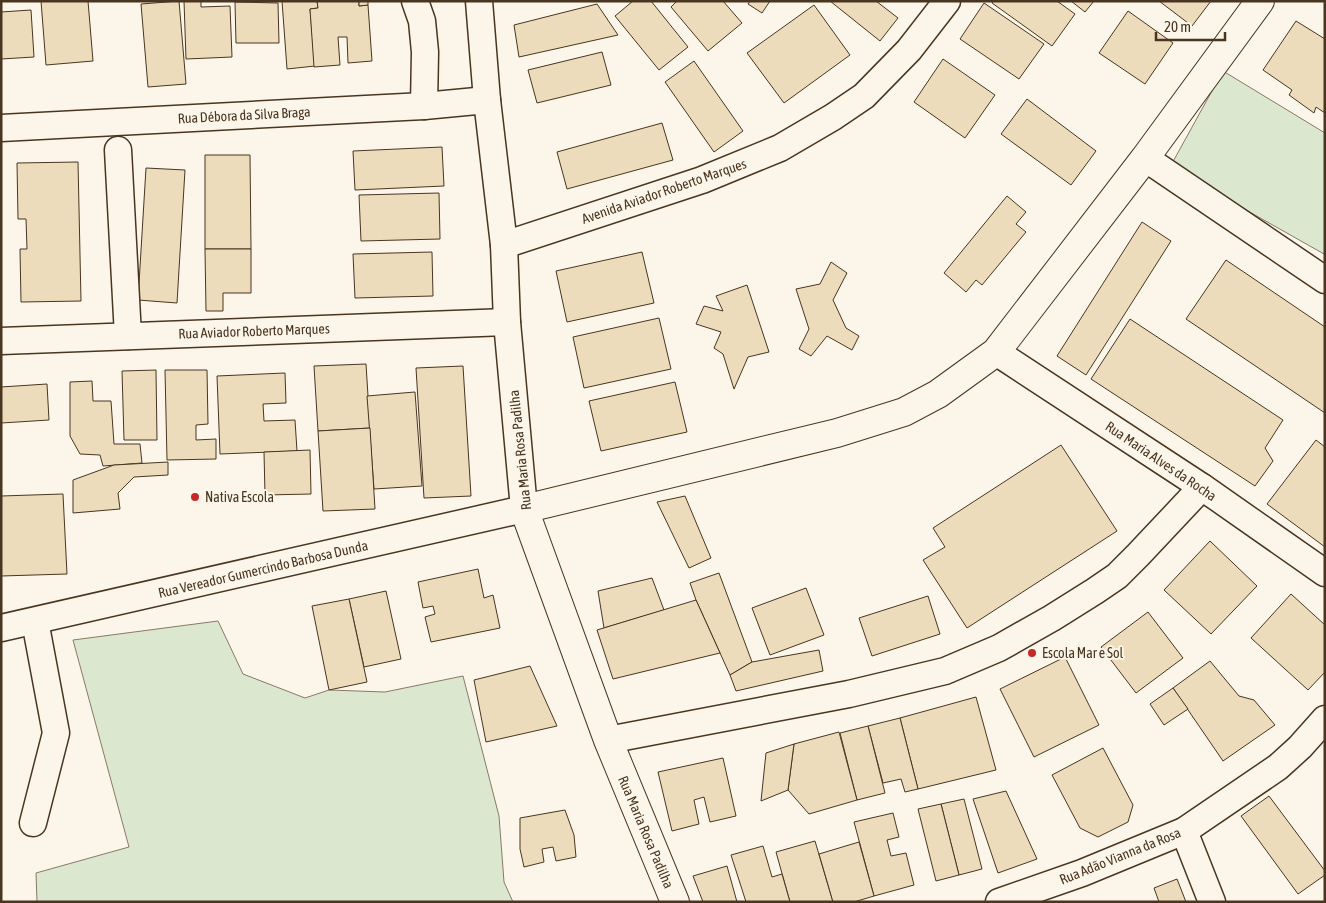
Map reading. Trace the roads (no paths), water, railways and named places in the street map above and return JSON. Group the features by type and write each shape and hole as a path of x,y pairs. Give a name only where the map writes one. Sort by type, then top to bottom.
{"main road":[{"path":"524,509 837,433 904,412 938,394 996,352 1145,158 1260,1"},
{"name":"Rua Maria Rosa Padilha","path":"524,509 608,740 675,902"}],"street":[{"path":"415,1 422,21 426,52 424,106"},
{"name":"Rua Maria Rosa Padilha","path":"479,1 487,100 504,245 507,322 524,509"},
{"name":"Avenida Aviador Roberto Marques","path":"504,245 702,180 780,148 833,117 864,96 908,50 947,1"},
{"name":"Rua Débora da Silva Braga","path":"1,128 424,106 487,100"},
{"path":"118,150 128,336"},
{"path":"1145,158 1325,280"},
{"name":"Rua Aviador Roberto Marques","path":"1,341 507,322"},
{"name":"Rua Maria Alves da Rocha","path":"996,352 1202,487 1325,573"},
{"path":"608,740 849,694 945,671 999,648 1052,618 1117,576 1202,487"},
{"name":"Rua Vereador Gumercindo Barbosa Dunda","path":"1,628 524,509"},
{"path":"33,823 56,733 36,621"},
{"name":"Rua Adão Vianna da Rosa","path":"999,902 1082,873 1184,831 1278,766 1300,747 1325,719"},
{"path":"1184,831 1212,902"}],"place":[{"name":"Nativa Escola","path":"195,497"},
{"name":"Escola Mar e Sol","path":"1032,653"}]}
